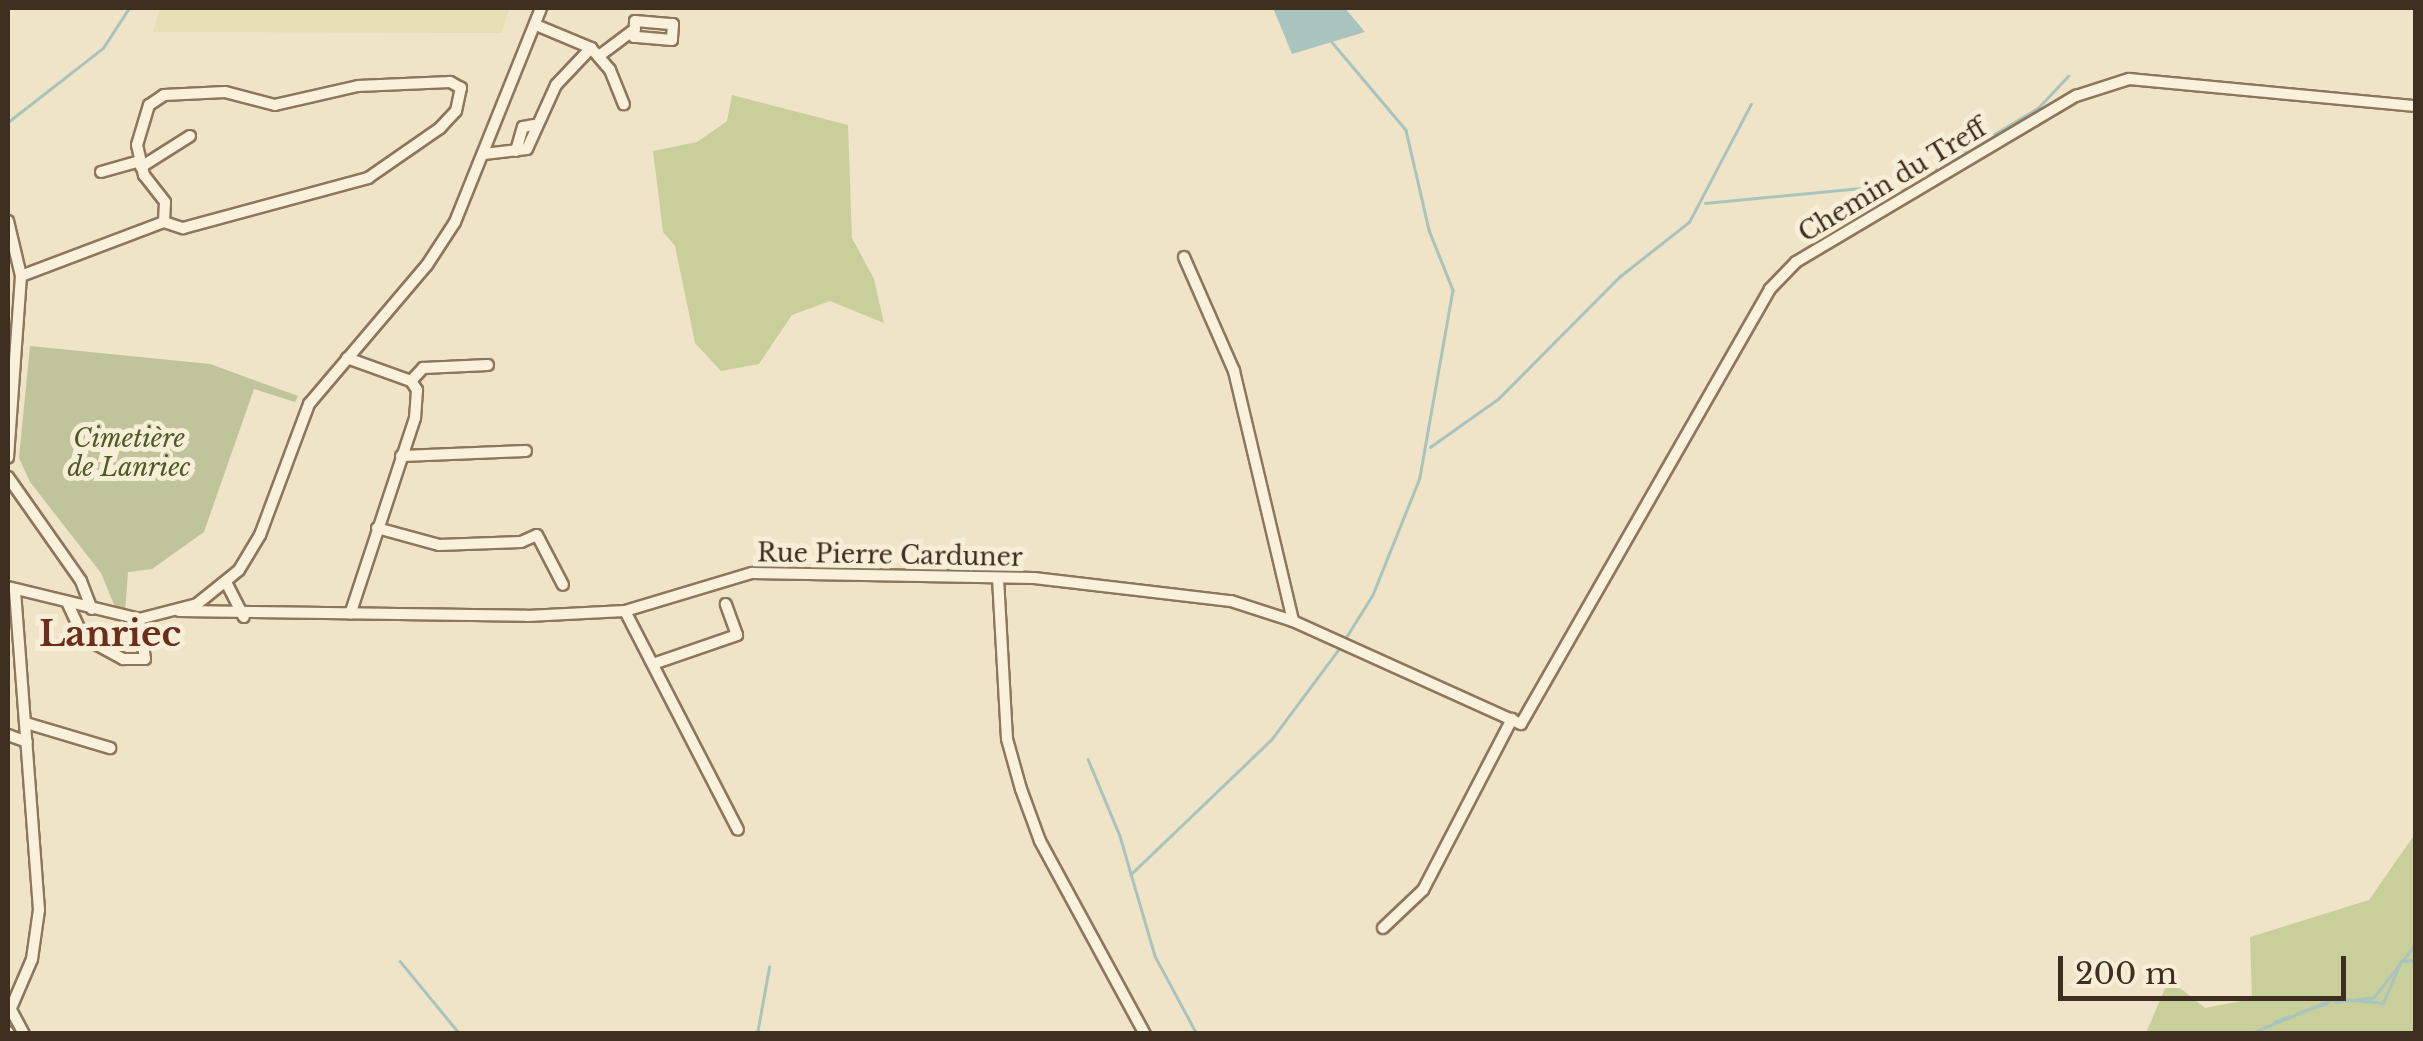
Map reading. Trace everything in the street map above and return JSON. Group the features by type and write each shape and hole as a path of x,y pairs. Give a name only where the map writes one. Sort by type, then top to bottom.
{"street":[{"path":"24,1034 9,1008 32,959 39,918 26,723 11,588 139,619 179,611 226,584 256,544 309,404 436,250 484,154 540,8"},
{"path":"536,24 595,52 624,104"},
{"path":"484,154 516,151 522,128 534,125 556,84 595,52 635,29"},
{"name":"Chemin du Treff","path":"1383,928 1423,890 1516,722 1770,289 1796,262 2076,96 2129,79 2416,106"},
{"path":"21,276 164,222 183,228 368,178 440,128 456,111 461,88 450,82 358,86 287,104 225,92 164,94 150,105 138,132 140,164 162,196 164,222"},
{"path":"100,172 140,164 190,136"},
{"path":"8,221 21,276 8,458"},
{"path":"1184,257 1234,371 1293,621"},
{"path":"347,358 411,381"},
{"path":"411,381 423,368 488,366"},
{"path":"350,614 417,406 411,381"},
{"path":"401,456 526,451"},
{"path":"8,477 81,581 92,610"},
{"path":"377,528 439,545 522,542 537,535 563,585"},
{"name":"Rue Pierre Carduner","path":"179,611 244,616 625,611 752,574 998,578 1172,590 1293,621 1516,722"},
{"path":"998,578 1008,739 1020,789 1040,841 1145,1034"},
{"path":"226,584 244,616"},
{"path":"67,602 83,637 123,659 145,659 139,619"},
{"path":"653,664 737,636 726,604"},
{"path":"625,611 738,830"},
{"path":"26,723 110,748"},
{"path":"8,735 27,742"}],"shaded area":[{"path":"160,8 510,8 501,33 153,32"}],"green space":[{"path":"732,95 848,125 852,238 874,279 884,323 830,301 792,315 759,364 721,371 695,343 675,246 663,232 653,151 697,142 727,121"},
{"name":"Cimetière de Lanriec","path":"30,346 210,364 298,396 295,402 254,389 204,532 152,569 128,572 125,613 117,612 101,573 30,482 19,458"},
{"path":"2415,834 2415,1033 2146,1033 2169,979 2205,1008 2252,999 2250,937 2369,900"}],"water":[{"path":"1273,8 1345,8 1365,32 1292,54"}],"waterway":[{"path":"8,122 103,48 129,8"},
{"path":"1332,42 1406,130 1429,230 1453,290 1420,478 1373,595 1345,640"},
{"path":"1705,203 1913,183 2038,108 2068,76"},
{"path":"1430,447 1498,399 1619,277 1689,222 1751,104"},
{"path":"1130,875 1271,740 1341,646"},
{"path":"1088,759 1120,836 1155,956 1197,1034"},
{"path":"2335,1002 2374,997 2416,943"},
{"path":"2249,1034 2336,998 2383,1003 2401,961 2416,960"},
{"path":"400,961 460,1034"},
{"path":"757,1034 769,967"},
{"path":"2297,1013 2327,1003"},
{"path":"2274,1022 2289,1016"}],"district":[{"name":"Lanriec","path":"110,634"}]}
